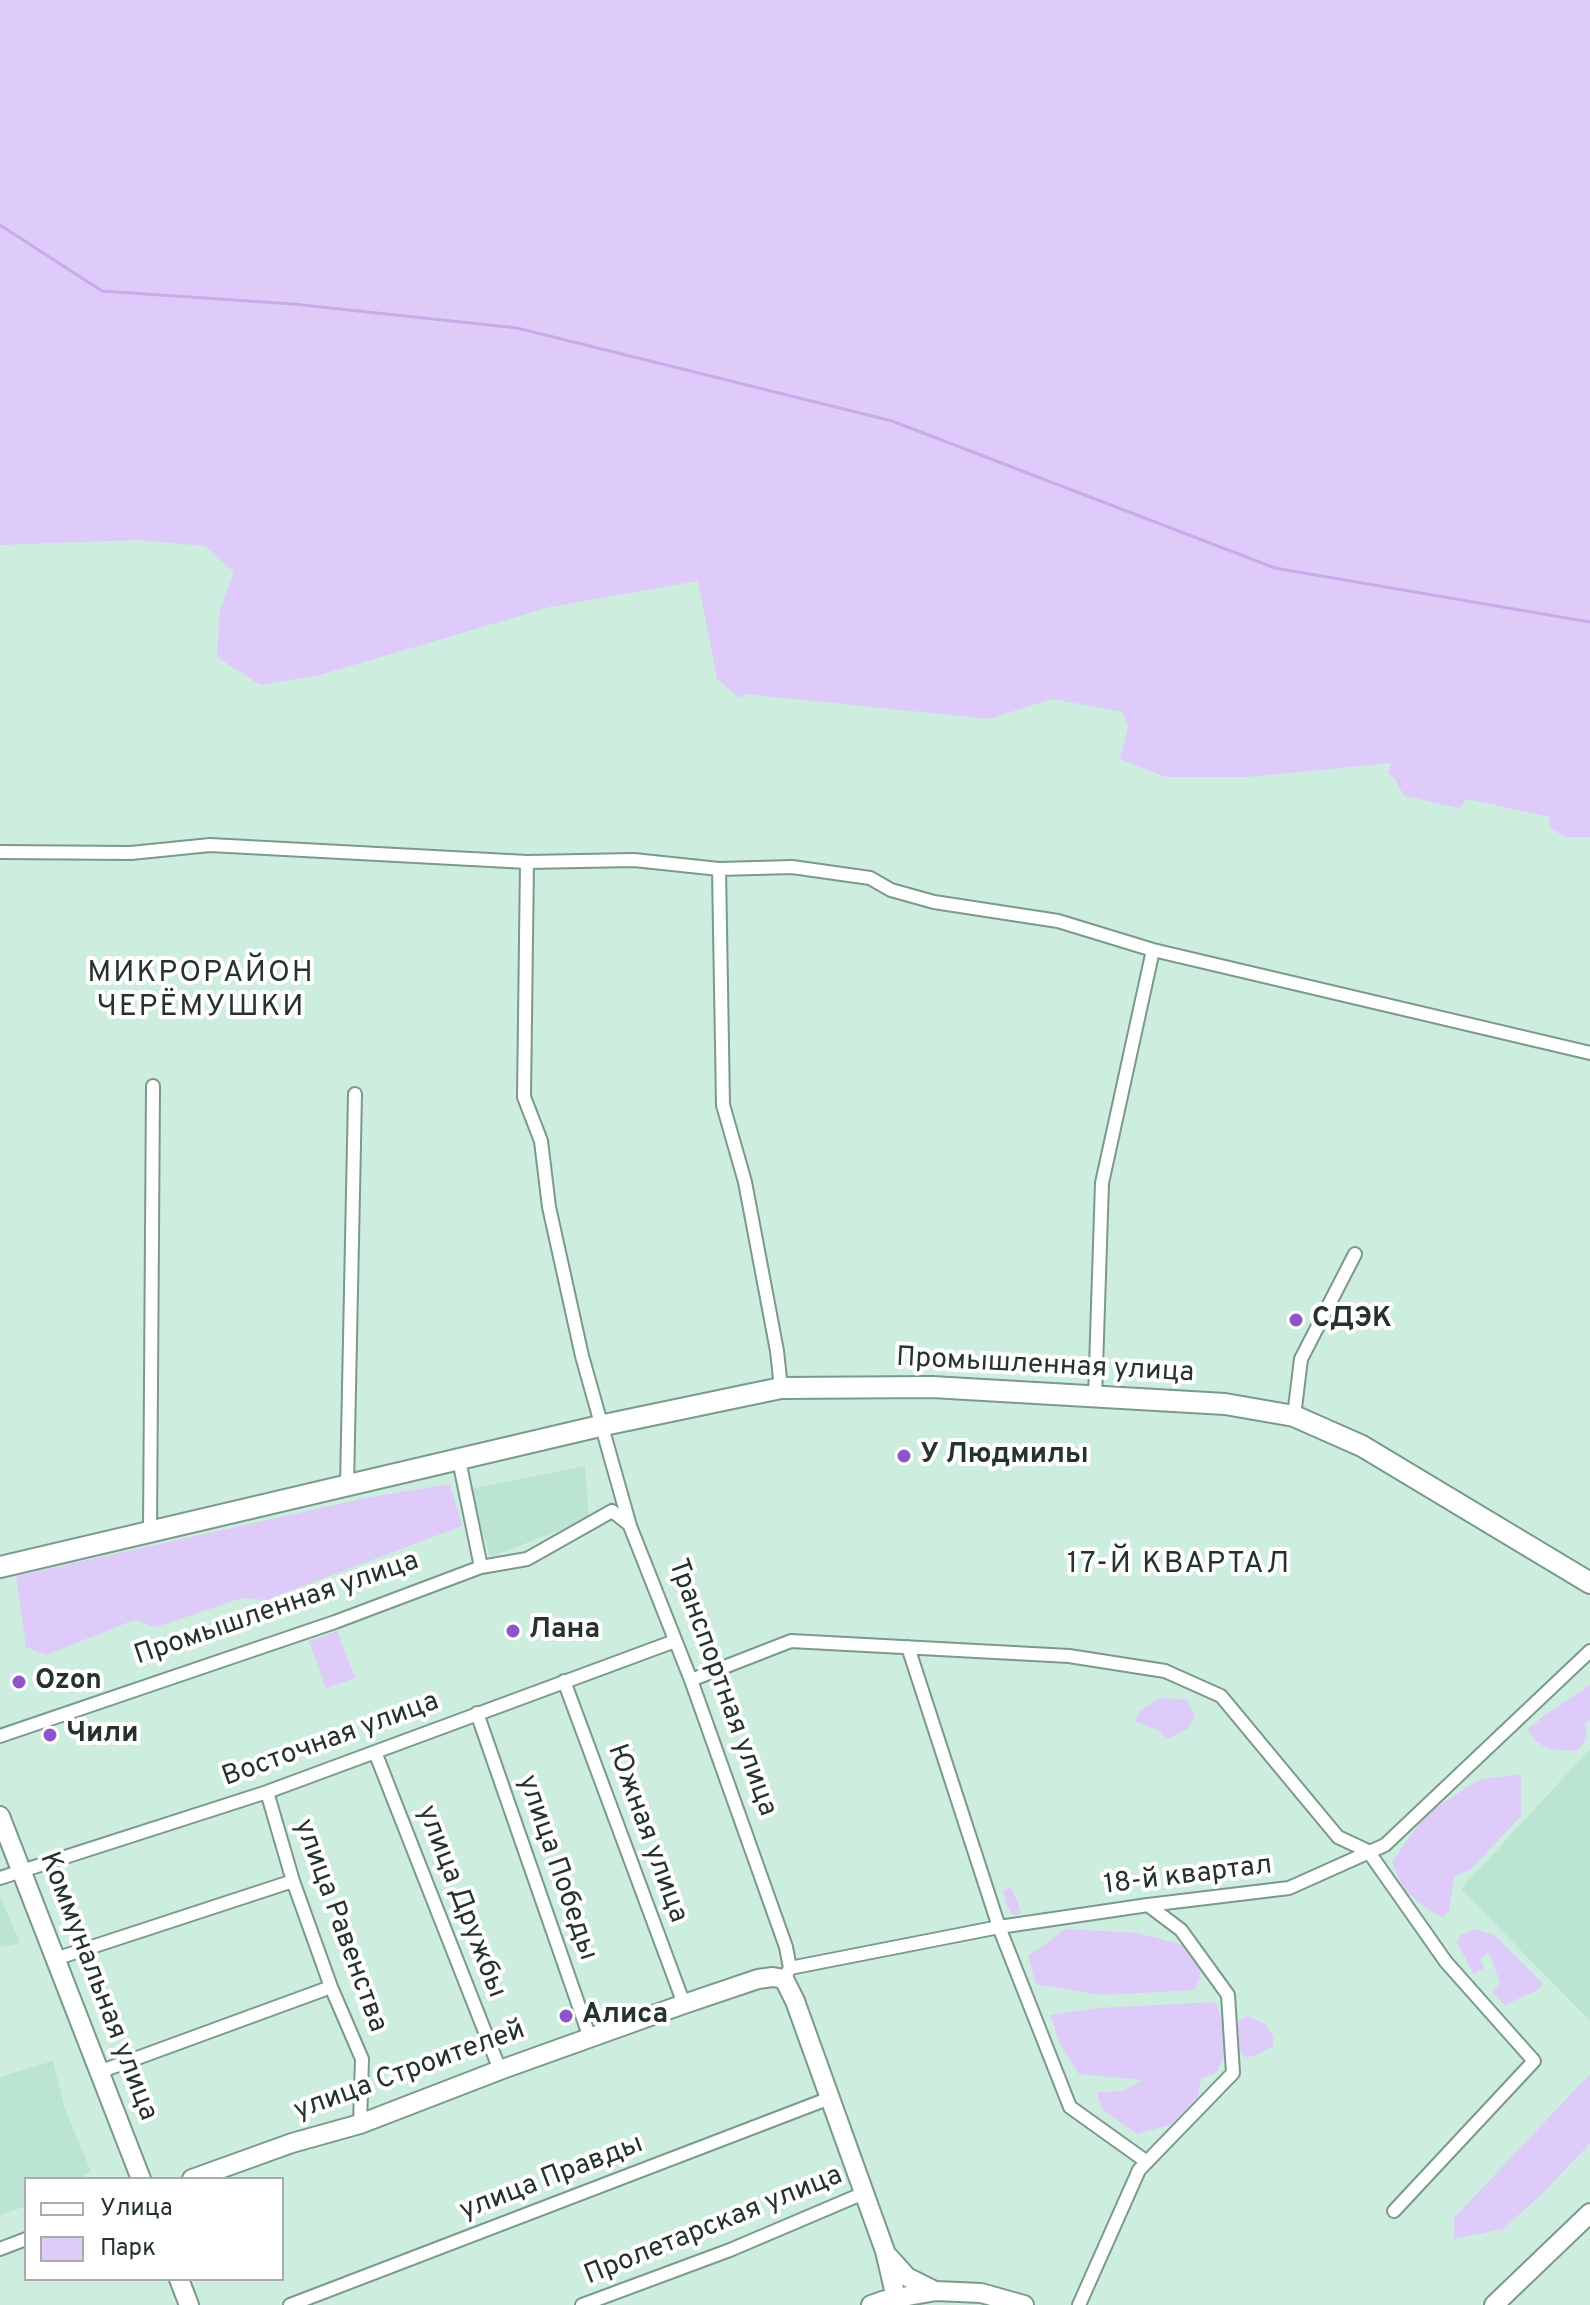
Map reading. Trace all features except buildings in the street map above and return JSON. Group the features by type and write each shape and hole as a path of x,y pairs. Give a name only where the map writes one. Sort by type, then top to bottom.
{"main road":[{"name":"Промышленная улица","path":"0,1567 604,1425 781,1388 932,1387 1225,1404 1294,1416 1362,1446 1590,1583"}],"street":[{"path":"0,852 131,853 210,845 527,862 634,860 719,869 792,867 870,878 891,890 934,902 1058,921 1153,950 1590,1053"},
{"name":"Транспортная улица","path":"527,862 524,1097 541,1141 549,1207 582,1356 604,1425 630,1526 691,1680 786,1947 787,1974 795,2001 885,2251 896,2298"},
{"path":"719,869 723,1105 745,1182 777,1351 781,1388"},
{"path":"1095,1398 1102,1183 1153,950"},
{"path":"150,1531 153,1086"},
{"path":"347,1486 355,1094"},
{"path":"1294,1416 1301,1359 1355,1254"},
{"path":"459,1460 481,1567"},
{"name":"Промышленная улица","path":"0,1736 335,1622 481,1567 527,1559 612,1511 630,1526"},
{"name":"Восточная улица","path":"0,1878 267,1792 675,1641"},
{"path":"691,1680 791,1641 1069,1656 1165,1671 1221,1696 1338,1837 1368,1851 1446,1962 1534,2061 1394,2211"},
{"path":"908,1647 999,1927 1070,2107 1147,2162"},
{"name":"18-й квартал","path":"787,1974 999,1927 1289,1888 1385,1845 1590,1651"},
{"name":"Южная улица","path":"564,1681 684,2004"},
{"name":"улица Победы","path":"477,1713 590,2038"},
{"name":"улица Дружбы","path":"375,1752 500,2070"},
{"name":"улица Равенства","path":"267,1792 293,1881 331,1987 362,2059 360,2124"},
{"name":"Коммунальная улица","path":"0,1816 140,2177"},
{"path":"55,1959 293,1881"},
{"path":"1079,2305 1139,2170 1233,2073 1228,1995 1181,1930 1148,1905"},
{"name":"улица Строителей","path":"198,2177 292,2143 360,2124 684,2004 758,1979 787,1974"},
{"path":"99,2072 331,1987"},
{"name":"улица Правды","path":"290,2305 830,2098"},
{"name":"Пролетарская улица","path":"582,2305 730,2250 864,2193"},
{"path":"1494,2305 1590,2213"},
{"path":"0,2249 24,2240"},
{"path":"885,2251 907,2277 936,2291"},
{"path":"180,2281 189,2305"},
{"path":"871,2305 936,2291 981,2293 1024,2305"}],"shaded area":[{"path":"585,1466 589,1519 490,1557 470,1489"},
{"path":"1590,1749 1590,2021 1461,1889"},
{"path":"0,1896 20,1943 0,1947"},
{"path":"53,2061 64,2106 91,2172 84,2177 24,2177 24,2207 0,2215 0,2077"}],"green space":[{"path":"0,0 1590,0 1590,837 1564,837 1549,826 1550,817 1467,799 1459,808 1404,796 1388,773 1392,763 1247,777 1166,777 1120,759 1128,727 1123,712 1052,699 989,719 744,694 739,698 717,679 698,581 550,607 320,675 260,685 217,657 220,609 234,572 205,546 137,540 0,545"},
{"path":"450,1484 462,1526 266,1600 242,1598 156,1627 134,1620 46,1655 26,1647 16,1576 370,1497"},
{"path":"337,1631 355,1678 326,1688 309,1641"},
{"path":"1590,1685 1590,1720 1585,1723 1587,1737 1577,1751 1548,1749 1536,1741 1527,1730"},
{"path":"1159,1698 1187,1700 1195,1717 1187,1729 1167,1739 1158,1730 1135,1721 1140,1711"},
{"path":"1521,1774 1521,1816 1471,1869 1454,1876 1449,1911 1443,1917 1404,1890 1392,1862 1425,1815 1478,1780"},
{"path":"1011,1888 1021,1914 1013,1915 1006,1904 1003,1890"},
{"path":"1065,1929 1136,1933 1181,1944 1202,1968 1195,1990 1102,1995 1036,1984 1028,1955"},
{"path":"1474,1929 1494,1935 1542,1983 1540,1989 1505,2005 1492,1992 1500,1983 1489,1952 1480,1958 1484,1968 1474,1974 1457,1943 1460,1935"},
{"path":"1216,2002 1225,2032 1225,2054 1216,2073 1201,2078 1198,2096 1172,2124 1137,2134 1102,2109 1097,2092 1123,2091 1142,2080 1079,2074 1060,2044 1050,2015 1099,2008"},
{"path":"1247,2016 1264,2023 1273,2036 1273,2046 1244,2057 1239,2048 1236,2023"},
{"path":"1590,2074 1590,2143 1544,2192 1503,2229 1454,2239 1454,2218"}],"waterway":[{"path":"0,225 102,291 293,304 517,328 892,421 1275,568 1590,622"}],"place":[{"name":"СДЭК","path":"1296,1320"},
{"name":"У Людмилы","path":"904,1456"},
{"name":"Лана","path":"513,1631"},
{"name":"Ozon","path":"19,1682"},
{"name":"Чили","path":"50,1735"},
{"name":"Алиса","path":"566,2016"}],"district":[{"name":"МИКРОРАЙОН ЧЕРЁМУШКИ","path":"201,992"},
{"name":"17-Й КВАРТАЛ","path":"1179,1566"}]}
